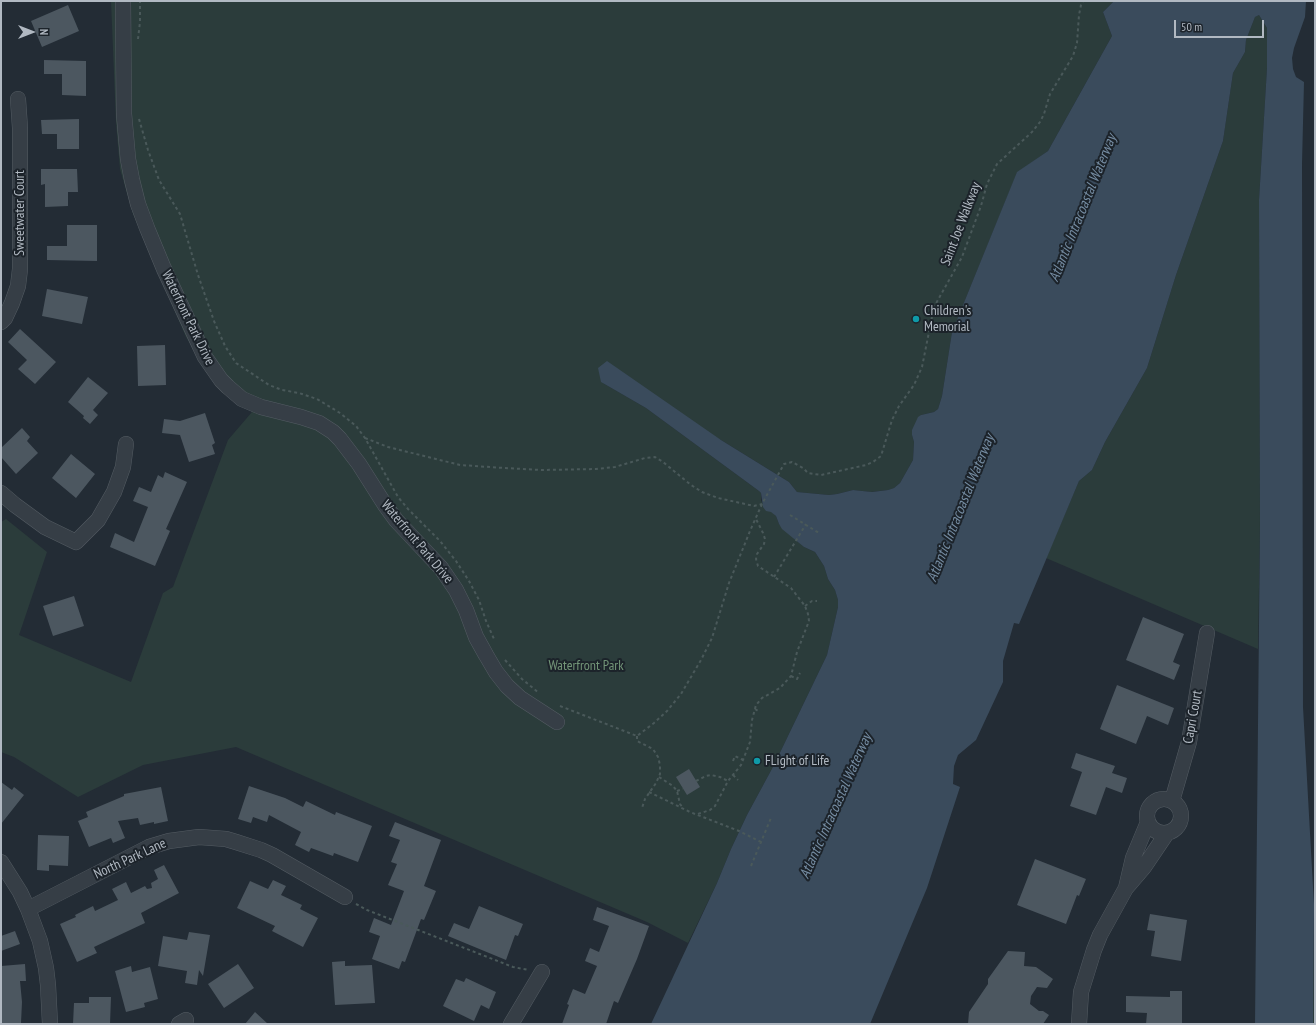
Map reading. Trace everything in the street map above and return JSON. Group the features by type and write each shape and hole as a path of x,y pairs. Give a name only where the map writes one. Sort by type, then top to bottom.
{"street":[{"name":"Waterfront Park Drive","path":"123,1 124,114 128,159 132,180 138,204 164,269 205,357 220,380 242,398 261,407 319,423 333,432 340,439 359,464 396,520 442,568 456,590 486,655 507,686 520,698 557,722"},
{"name":"Sweetwater Court","path":"1,322 12,303 18,286 20,269 20,128 18,99"},
{"path":"1,493 45,528 76,542 98,520 114,492 124,467 126,444"},
{"name":"Capri Court","path":"1172,801 1189,742 1207,633"},
{"path":"1079,1024 1082,992 1094,950 1100,935 1126,888 1144,867 1167,833 1177,827 1181,820 1180,809 1172,801 1160,799 1153,803 1148,809 1148,822 1133,858 1126,888"},
{"path":"1148,822 1156,831 1167,833"},
{"name":"North Park Lane","path":"28,909 149,847 169,841 199,837 216,838 236,842 261,850 345,898"},
{"path":"1,862 20,892 40,941 46,968 50,1024"},
{"path":"511,1024 542,972"}],"path":[{"path":"137,45 140,22 140,1"},
{"name":"Saint Joe Walkway","path":"762,504 784,464 792,462 803,468 808,473 821,475 866,465 874,462 881,456 892,420 899,406 914,386 922,367 934,307 962,257 981,206 987,184 997,164 1032,132 1042,118 1050,94 1073,56 1081,5 1083,1"},
{"path":"138,118 159,180 180,214 198,275 224,346 236,363 269,386 317,398 340,413 356,426 365,438 398,497 440,541 456,561 469,581 479,600 496,645"},
{"path":"365,438 388,447 460,465 504,468 542,470 596,469 615,467 645,458 655,457 664,462 691,485 702,492 718,498 754,506 762,504"},
{"path":"637,736 654,723 681,694 701,660 712,638 729,583 762,504"},
{"path":"790,515 819,533"},
{"path":"698,814 710,810 715,806 728,781 743,760 750,742 752,720 759,701 780,688 791,676 797,652 808,621 808,614 804,606 791,588 758,566 756,563 756,554 764,544 765,540 764,533 756,519"},
{"path":"774,577 806,524"},
{"path":"804,606 812,601 817,601"},
{"path":"502,655 522,679 545,697"},
{"path":"791,676 797,679 800,673"},
{"path":"557,705 637,736"},
{"path":"755,709 760,712"},
{"path":"637,736 637,741 653,749 658,756 660,765 659,777 649,792 642,808"},
{"path":"733,760 735,756 743,760"},
{"path":"733,774 738,780"},
{"path":"696,781 706,776 714,775 728,781"},
{"path":"659,777 673,786 677,791 680,804 683,808"},
{"path":"677,791 683,789"},
{"path":"649,792 761,842"},
{"path":"751,866 772,818"},
{"path":"345,898 367,910 513,967 542,972"}],"green space":[{"name":"Waterfront Park","path":"111,1 1114,1 1103,12 1112,36 1048,151 1017,173 952,332 942,396 938,409 934,412 921,415 912,435 914,442 913,460 900,483 894,488 871,492 853,490 829,495 797,492 789,482 721,440 601,382 646,408 759,491 761,493 761,501 776,516 779,524 804,547 815,552 824,566 828,579 835,590 838,600 838,607 827,655 774,765 747,815 717,883 688,943 647,922 236,747 143,765 78,797 14,757 1,752 1,522 6,519 47,552 19,635 131,682 163,593 173,587 228,440 252,412 228,396 205,369 186,337 133,214 120,169 116,122"},
{"path":"1259,15 1267,28 1267,68 1259,200 1260,525 1258,649 1046,558 1079,481 1092,470 1105,442 1147,368 1176,275 1223,141 1233,73 1245,52 1246,40 1255,17"},
{"path":"1314,905 1315,1024 1313,1024"}],"water":[{"name":"Atlantic Intracoastal Waterway","path":"1114,1 1306,1 1305,17 1292,58 1293,69 1296,77 1304,82 1302,164 1303,707 1314,905 1313,1024 1255,1024 1260,525 1259,200 1267,68 1267,28 1259,15 1255,17 1246,40 1245,52 1233,73 1223,141 1176,275 1147,368 1105,442 1092,470 1079,481 1019,624 1014,623 1003,661 1003,682 976,740 958,755 954,766 953,784 960,787 927,888 870,1024 651,1024 747,815 774,765 827,655 838,607 838,600 835,590 828,579 824,566 815,552 804,547 782,529 776,516 771,512 766,511 763,507 761,493 759,491 646,408 601,382 598,368 607,361 721,440 789,482 797,492 829,495 853,490 872,492 894,488 900,483 913,460 914,442 912,430 918,417 934,412 938,409 942,396 952,332 1017,172 1048,151 1112,36 1103,12"}],"building":[{"path":"68,5 79,31 42,47 31,21"},
{"path":"44,60 86,61 86,96 62,95 62,74 44,74"},
{"path":"79,119 79,149 57,149 57,134 42,134 41,120"},
{"path":"41,169 77,169 78,192 68,192 68,206 45,207 45,184 41,185"},
{"path":"67,225 97,225 97,261 47,260 47,246 67,246"},
{"path":"47,289 88,297 82,324 42,316"},
{"path":"20,329 56,362 35,384 18,369 27,360 8,342"},
{"path":"165,345 166,385 138,386 137,346"},
{"path":"88,377 108,393 93,410 98,415 90,424 83,418 84,416 68,402"},
{"path":"205,413 215,443 212,445 215,454 189,462 180,435 162,433 164,419 180,421"},
{"path":"22,428 30,437 27,441 38,453 16,474 1,457 1,448"},
{"path":"71,454 95,474 76,498 52,478"},
{"path":"165,472 187,482 166,529 170,531 155,566 110,547 115,533 134,542 148,507 133,501 139,487 151,492 158,475 163,478"},
{"path":"74,596 84,626 53,636 43,606"},
{"path":"1143,617 1184,634 1173,662 1180,665 1174,680 1126,660"},
{"path":"1117,685 1174,708 1168,725 1147,716 1136,744 1100,729"},
{"path":"1076,753 1115,766 1112,773 1127,778 1122,793 1106,787 1096,815 1070,806 1082,772 1071,768"},
{"path":"689,769 700,787 687,795 676,777"},
{"path":"1,782 12,790 14,787 24,795 1,824"},
{"path":"249,786 285,798 303,807 306,801 335,815 336,812 372,826 358,862 334,853 333,856 311,848 309,852 295,845 301,832 269,815 267,822 253,817 251,823 238,819"},
{"path":"161,787 168,821 140,825 138,818 118,821 125,838 113,843 111,838 89,847 78,821 88,817 86,812 124,796 124,794"},
{"path":"395,822 441,840 424,886 436,891 424,920 421,919 405,962 402,961 399,969 372,959 380,936 369,932 374,918 391,925 404,891 388,885 397,864 391,862 400,840 389,836"},
{"path":"38,835 69,836 68,866 49,865 49,871 37,870"},
{"path":"1035,859 1086,879 1079,896 1077,895 1066,924 1017,905"},
{"path":"164,865 179,893 141,913 145,923 94,947 97,953 77,962 60,924 76,917 75,915 93,906 95,911 118,900 112,889 126,882 131,893 145,886 147,889 152,888 151,883 158,879 154,870"},
{"path":"273,880 286,886 281,895 302,905 300,909 318,918 303,947 272,931 275,926 237,908 250,881 268,889"},
{"path":"479,906 523,924 518,936 515,935 506,960 448,936 454,923 469,929"},
{"path":"597,907 649,926 618,1003 614,1001 606,1024 562,1024 569,1005 567,1004 573,989 585,994 597,966 585,961 590,948 599,952 609,926 593,920"},
{"path":"1150,914 1187,920 1181,961 1151,956 1155,931 1147,930"},
{"path":"15,931 20,944 1,951 1,936"},
{"path":"189,932 210,935 203,976 199,970 197,985 185,983 187,971 158,966 163,936 187,940"},
{"path":"1008,951 1025,952 1024,966 1036,967 1053,979 1047,988 1037,987 1031,996 1030,1004 1039,1011 1043,1011 1049,1015 1043,1024 968,1024 969,1012 988,984 988,979"},
{"path":"345,961 345,966 372,965 375,1003 335,1005 332,962"},
{"path":"25,964 26,981 20,981 22,1002 21,1023 1,1024 1,966"},
{"path":"238,964 254,988 224,1008 208,984"},
{"path":"131,966 132,972 150,967 158,999 144,1003 145,1007 126,1012 115,971"},
{"path":"466,978 496,992 489,1009 481,1005 474,1021 443,1006 456,979 464,982"},
{"path":"1170,991 1182,991 1182,1024 1146,1024 1147,1013 1126,1012 1126,996 1170,997"},
{"path":"89,997 111,997 110,1024 73,1024 74,1003 89,1003"},
{"path":"255,1012 268,1024 245,1024"}],"place":[{"name":"Children's Memorial","path":"916,319"},
{"name":"FLight of Life","path":"757,761"}]}
